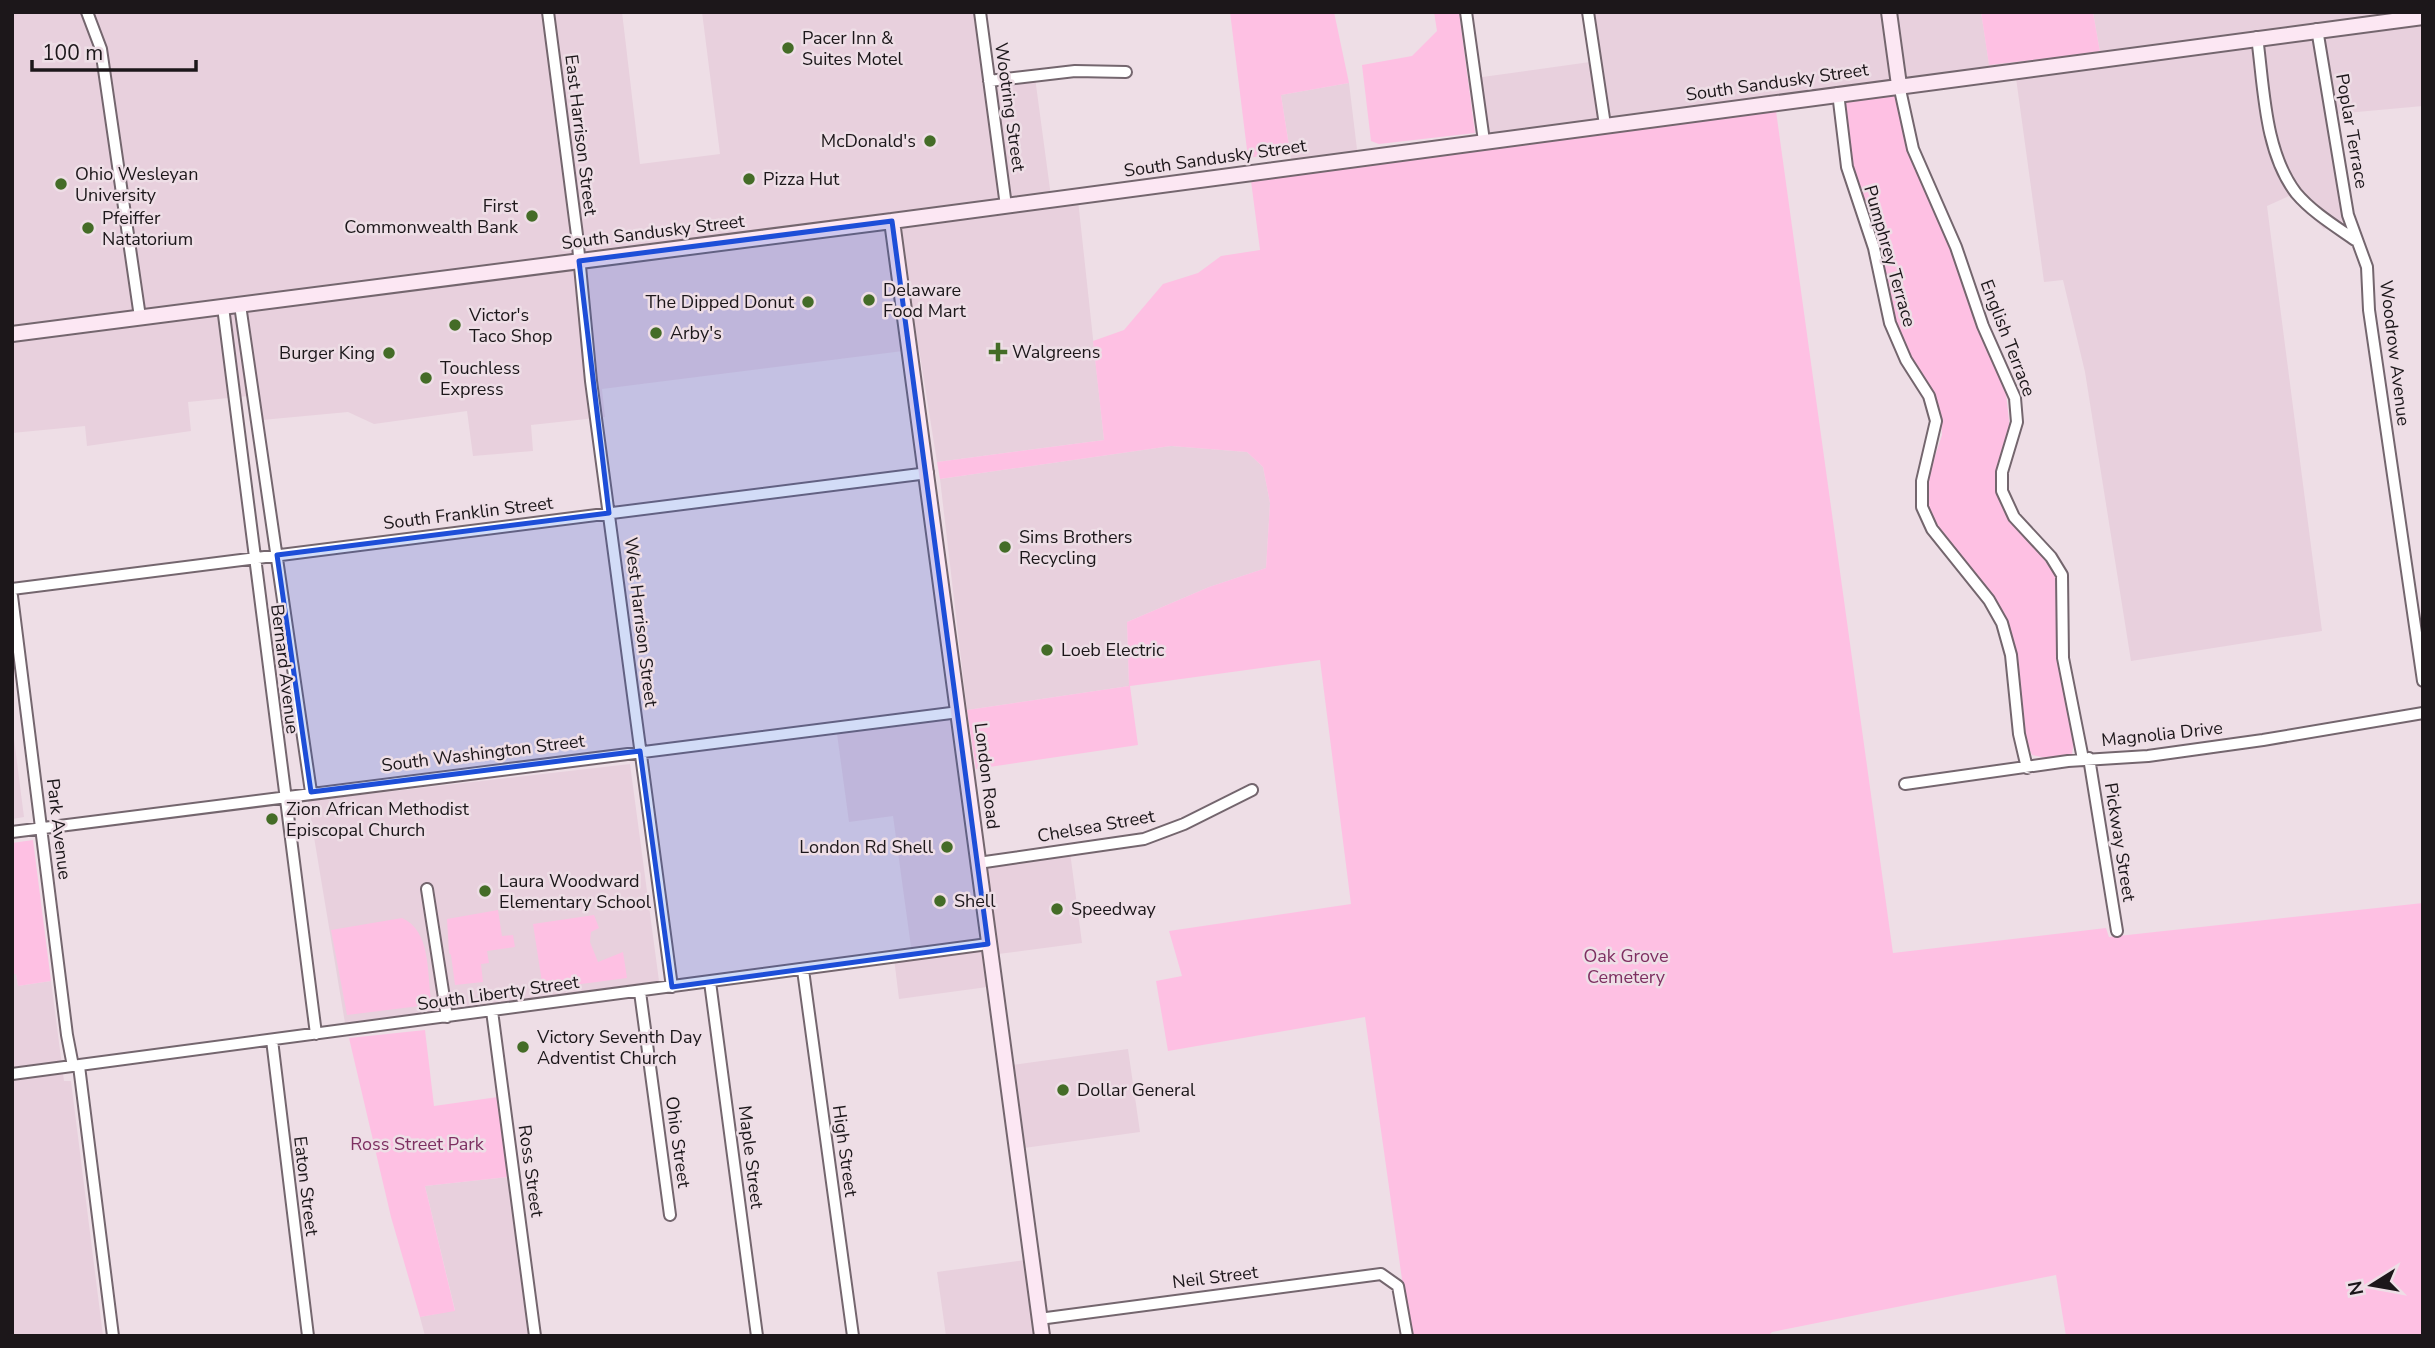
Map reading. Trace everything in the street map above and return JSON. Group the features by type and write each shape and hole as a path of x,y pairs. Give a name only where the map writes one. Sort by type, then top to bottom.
{"street":[{"path":"87,12 101,49 140,317"},
{"name":"East Harrison Street","path":"548,12 579,261"},
{"name":"Wootring Street","path":"980,12 1006,206"},
{"path":"1466,12 1484,141"},
{"path":"1588,12 1605,125"},
{"path":"1889,12 1899,85"},
{"name":"South Sandusky Street","path":"12,334 892,221 2316,29 2423,17"},
{"name":"Poplar Terrace","path":"2316,29 2355,240"},
{"path":"2257,37 2272,139 2286,178 2303,200 2355,240"},
{"path":"989,81 1075,71 1126,72"},
{"name":"English Terrace","path":"1899,85 1917,158 1956,247 1979,317 2015,398 2017,422 2002,472 2002,491 2014,517 2056,564 2062,575 2063,658 2086,759"},
{"name":"Pumphrey Terrace","path":"1838,93 1847,167 1874,248 1890,323 1906,360 1929,396 1937,421 1922,481 1922,507 1932,529 1989,600 2002,623 2011,655 2019,734 2027,768"},
{"name":"London Road","path":"892,221 1042,1336"},
{"name":"Woodrow Avenue","path":"2355,240 2367,267 2369,310 2423,681"},
{"name":"West Harrison Street","path":"579,261 609,513 672,987"},
{"name":"Bernard Avenue","path":"240,305 310,792"},
{"name":"Bernard Avenue","path":"223,307 284,796 312,983 316,1034"},
{"name":"South Franklin Street","path":"12,589 928,473"},
{"name":"Park Avenue","path":"12,596 67,1035 76,1066 113,1336"},
{"name":"South Washington Street","path":"12,832 310,792 959,712"},
{"name":"Magnolia Drive","path":"1905,784 2086,759 2148,756 2251,742 2423,713"},
{"name":"Pickway Street","path":"2086,759 2117,931"},
{"name":"Chelsea Street","path":"978,863 1144,839 1184,824 1252,790"},
{"path":"427,889 447,1017"},
{"name":"South Liberty Street","path":"12,1074 988,944"},
{"name":"High Street","path":"803,970 853,1336"},
{"name":"Maple Street","path":"710,982 757,1336"},
{"name":"Ohio Street","path":"640,992 670,1215"},
{"name":"Ross Street","path":"492,1011 535,1336"},
{"name":"Eaton Street","path":"272,1040 308,1336"},
{"name":"Neil Street","path":"1040,1318 1373,1274 1394,1280 1400,1291 1407,1336"}],"highlighted area":[{"path":"892,221 988,944 672,987 640,751 311,792 277,555 609,513 579,261"}],"shaded area":[{"path":"12,12 622,12 640,164 720,154 702,12 977,12 986,76 1034,70 1052,204 1078,200 1104,440 937,462 919,349 602,389 605,417 531,425 533,451 473,456 467,411 374,424 348,412 262,420 258,395 188,402 191,431 87,446 85,426 12,433"},
{"path":"1583,12 1981,12 1989,64 2100,52 2093,12 2423,12 2423,106 2335,114 2354,218 2324,229 2289,196 2267,206 2322,631 2131,661 2085,372 2063,280 2044,282 2016,78 1479,150 1468,79 1590,62"},
{"path":"1349,83 1359,166 1294,177 1281,95"},
{"path":"1171,446 1247,452 1263,467 1270,503 1266,568 1209,587 1127,622 1129,686 967,710 940,479"},
{"path":"968,717 987,863 1070,852 1082,943 998,954 1002,985 899,999 893,950 911,947 893,816 849,822 837,734"},
{"path":"12,723 24,817 12,819"},
{"name":"Laura Woodward Elementary School","path":"630,764 659,981 345,1023 308,801"},
{"path":"12,974 16,974 18,986 51,981 64,1081 71,1081 103,1336 12,1336"},
{"path":"1128,1049 1140,1132 1024,1148 1012,1065"},
{"path":"508,1177 528,1336 425,1336 420,1317 455,1310 425,1186"},
{"path":"1041,1258 1051,1336 946,1336 937,1272"}],"green space":[{"path":"1230,12 1334,12 1349,83 1281,95 1290,152 1248,158"},
{"path":"1434,12 1459,12 1475,133 1379,144 1371,141 1362,65 1412,56 1437,31"},
{"path":"1981,12 2093,12 2100,52 1989,65"},
{"path":"1897,94 1963,284 2005,385 2010,429 1996,478 2001,504 2056,575 2063,684 2074,739 2072,755 2051,759 2032,755 2023,735 2000,611 1926,509 1926,483 1942,435 1941,416 1933,396 1903,348 1855,186 1841,102"},
{"name":"Oak Grove Cemetery","path":"1776,111 1893,953 2106,928 2109,937 2423,903 2423,1336 2066,1336 2056,1275 1772,1332 1768,1336 1410,1336 1365,1017 1168,1051 1156,981 1182,976 1169,931 1351,904 1320,660 1130,686 1138,745 976,769 967,710 1129,686 1127,622 1209,587 1266,568 1270,503 1263,467 1247,452 1171,446 940,479 937,462 1104,440 1093,341 1124,330 1163,284 1198,273 1221,256 1260,250 1251,181"},
{"path":"33,840 51,981 18,986 16,974 12,974 12,843"},
{"path":"498,910 502,936 513,935 515,947 487,951 489,963 481,964 483,982 455,985 449,953 447,919"},
{"path":"594,915 599,928 591,932 590,942 598,962 623,952 627,978 543,989 533,924"},
{"path":"402,918 418,932 423,942 431,1000 428,1005 347,1015 331,930"},
{"name":"Ross Street Park","path":"425,1030 434,1106 498,1097 508,1177 425,1186 455,1311 420,1317 391,1217 349,1038"}],"place":[{"name":"Pacer Inn & Suites Motel","path":"788,48"},
{"name":"McDonald's","path":"930,141"},
{"name":"Pizza Hut","path":"749,179"},
{"name":"Ohio Wesleyan University","path":"61,184"},
{"name":"First Commonwealth Bank","path":"532,216"},
{"name":"Pfeiffer Natatorium","path":"88,228"},
{"name":"Delaware Food Mart","path":"869,300"},
{"name":"The Dipped Donut","path":"808,302"},
{"name":"Victor's Taco Shop","path":"455,325"},
{"name":"Arby's","path":"656,333"},
{"name":"Walgreens","path":"998,352"},
{"name":"Burger King","path":"389,353"},
{"name":"Touchless Express","path":"426,378"},
{"name":"Sims Brothers Recycling","path":"1005,547"},
{"name":"Loeb Electric","path":"1047,650"},
{"name":"Zion African Methodist Episcopal Church","path":"272,819"},
{"name":"London Rd Shell","path":"947,847"},
{"name":"Laura Woodward Elementary School","path":"485,891"},
{"name":"Shell","path":"940,901"},
{"name":"Speedway","path":"1057,909"},
{"name":"Victory Seventh Day Adventist Church","path":"523,1047"},
{"name":"Dollar General","path":"1063,1090"}]}
